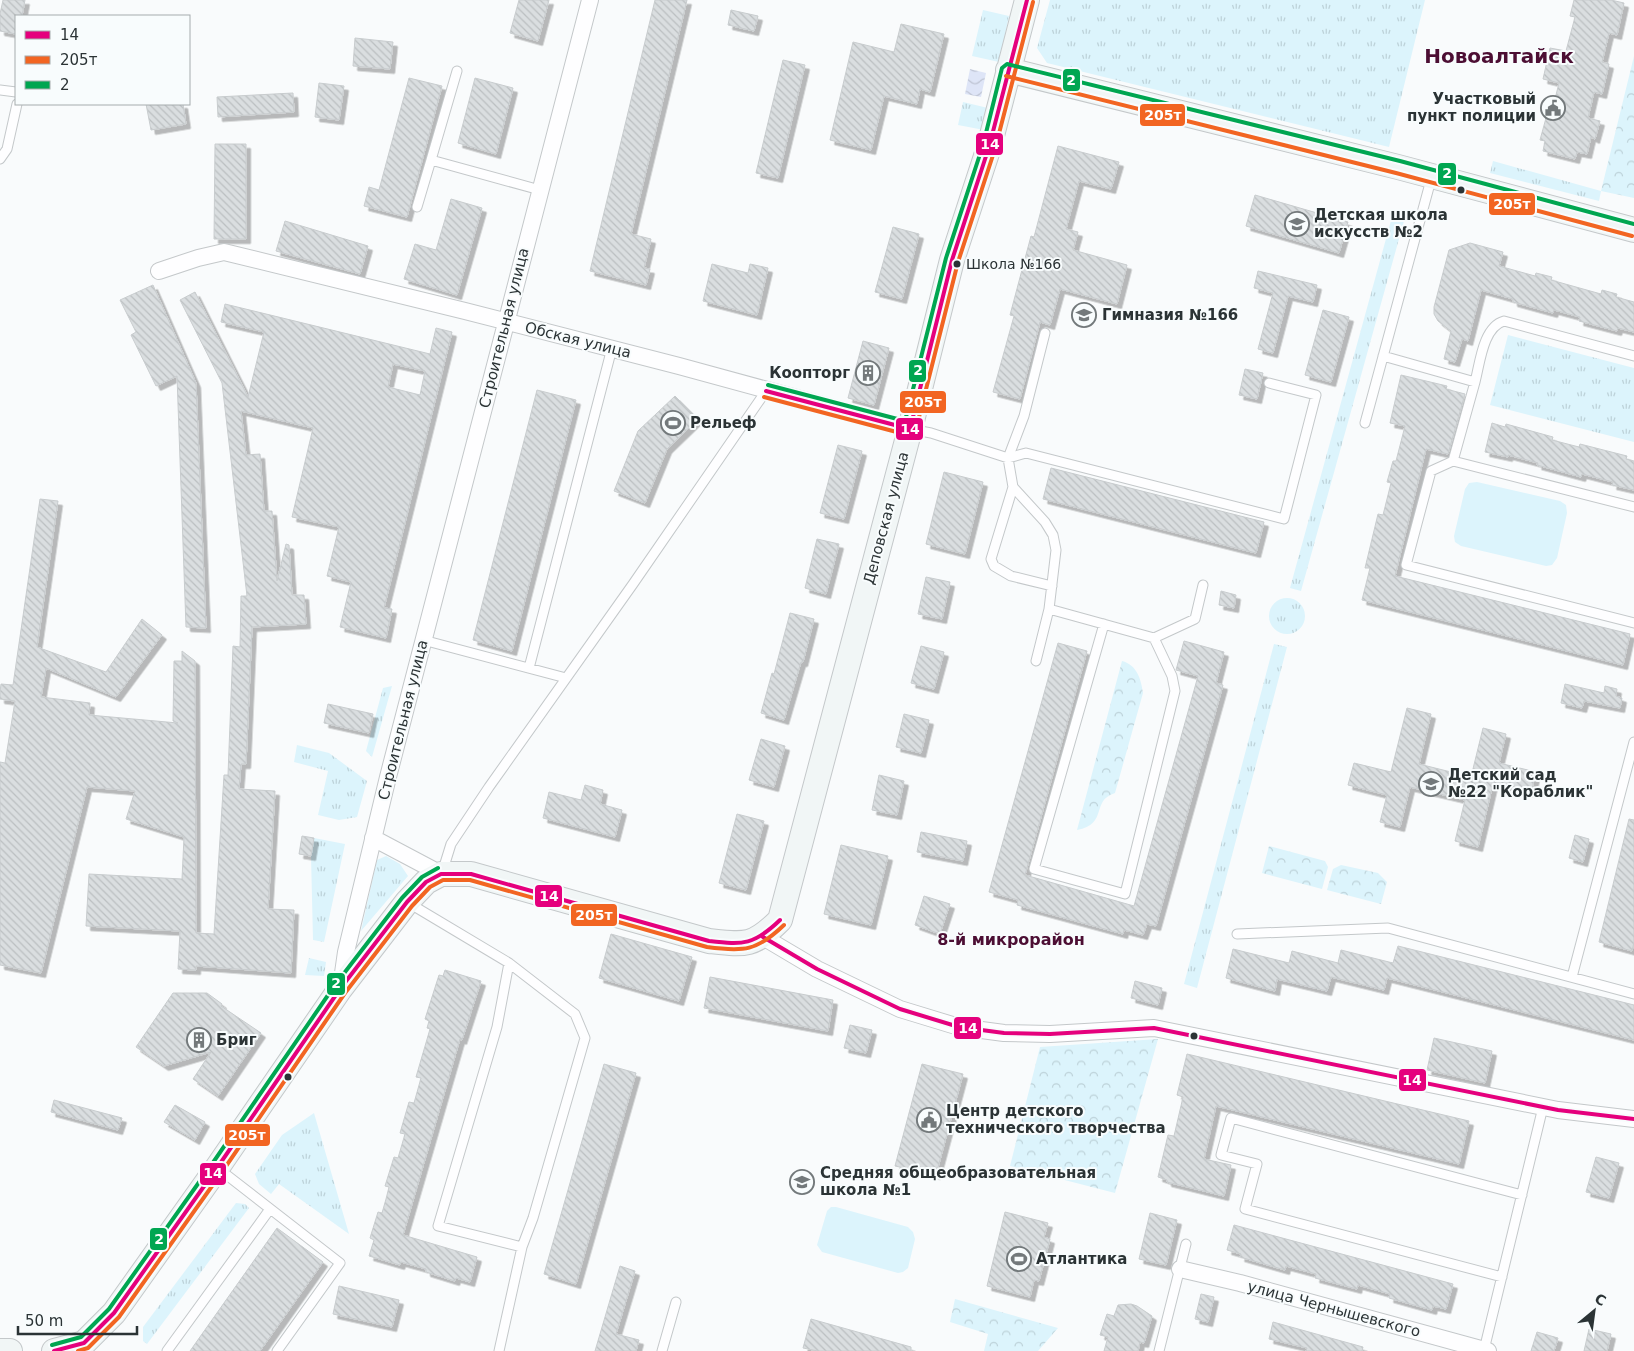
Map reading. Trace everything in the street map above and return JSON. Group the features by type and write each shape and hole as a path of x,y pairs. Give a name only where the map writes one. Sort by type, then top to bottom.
{"street":[{"name":"Строительная улица","path":"54,1351 87,1347 114,1313 217,1168 340,989 346,952 373,838 590,0"},
{"name":"Деповская улица","path":"763,937 780,920 910,429 952,260 989,147 1027,0"},
{"path":"1008,70 1432,176 1634,230"},
{"name":"Обская улица","path":"159,271 198,258 224,252 612,348 910,429"},
{"path":"373,838 441,874 471,874 709,941 741,944 763,937 823,972 900,1009 959,1027 1004,1033 1050,1034 1154,1028 1544,1107 1634,1119"},
{"path":"340,989 407,902 426,882 441,874"},
{"name":"улица Чернышевского","path":"1180,1268 1486,1350"},
{"path":"0,1351 10,1351"}],"lane":[{"path":"418,207 457,71"},
{"path":"0,90 15,92"},
{"path":"0,159 7,149 17,105"},
{"path":"431,160 540,190"},
{"path":"1365,423 1432,176"},
{"path":"1453,461 1488,334 1494,326 1504,321 1634,356"},
{"path":"1045,333 1024,416 1008,458 1013,488 991,559 994,566 1011,576 1052,586"},
{"path":"529,668 612,348"},
{"path":"1383,356 1475,382"},
{"path":"910,429 931,433 1008,458 1026,453 1284,519 1316,395 1269,383"},
{"path":"441,874 451,844 766,391"},
{"path":"1634,507 1453,461 1432,471 1406,565 1634,623"},
{"path":"1013,488 1045,522 1053,534 1056,550 1049,609 1036,661"},
{"path":"1049,609 1154,638 1195,619 1203,585"},
{"path":"1104,624 1034,869 1125,894 1175,691 1172,676 1154,638"},
{"path":"424,640 566,678"},
{"path":"1572,977 1634,742"},
{"path":"407,902 509,963 575,1014 585,1038 533,1218 522,1247 499,1351"},
{"path":"1237,934 1388,928 1634,994"},
{"path":"509,963 497,1027 438,1226 522,1247"},
{"path":"1486,1350 1544,1107"},
{"path":"1502,1277 1245,1209 1257,1164 1221,1155 1231,1118 1522,1195"},
{"path":"217,1168 340,1263 276,1351"},
{"path":"167,1351 270,1209"},
{"path":"1159,1351 1186,1244"},
{"path":"652,1348 662,1351 676,1302"}],"green space":[{"path":"1050,0 1425,0 1389,147 1047,63 1037,48"},
{"path":"983,10 1009,16 999,62 972,56"},
{"path":"1634,56 1634,198 1601,191"},
{"path":"963,102 988,108 984,130 958,125"},
{"path":"1493,161 1601,191 1599,201 1490,173"},
{"path":"1392,217 1404,221 1301,591 1290,588"},
{"path":"1508,335 1634,368 1634,442 1490,405"},
{"path":"1477,482 1560,501 1566,505 1567,513 1557,558 1552,565 1546,566 1461,546 1455,542 1454,536 1465,489 1469,483"},
{"path":"1287,598 1294,599 1300,603 1304,609 1304,623 1300,629 1294,633 1287,634 1280,633 1274,629 1270,623 1269,616 1270,609 1274,603 1280,599"},
{"path":"1274,644 1287,647 1197,988 1184,984"},
{"path":"1122,661 1135,669 1143,693 1115,793 1103,801 1093,823 1077,830"},
{"path":"392,686 372,757 366,751 383,688"},
{"path":"297,745 329,753 367,781 357,817 339,820 318,815 328,771 294,762"},
{"path":"314,838 345,844 324,942 313,940 311,856"},
{"path":"1269,846 1325,861 1328,867 1322,889 1262,873"},
{"path":"386,856 400,864 408,876 361,931 377,860"},
{"path":"1341,865 1378,873 1387,882 1381,904 1327,890 1333,869"},
{"path":"309,958 326,962 324,976 305,975"},
{"path":"1158,1039 1115,1193 1010,1166 1040,1047"},
{"path":"314,1113 349,1234 279,1184 271,1194 259,1184 255,1174 282,1135"},
{"path":"236,1203 245,1204 249,1208 147,1344 143,1341 143,1327"},
{"path":"831,1207 908,1227 913,1232 915,1239 908,1268 898,1273 822,1252 817,1245 827,1211"},
{"path":"955,1299 1058,1328 1038,1351 984,1351 988,1334 950,1322"}],"water":[{"path":"970,69 986,73 981,97 965,94"}],"building":[{"path":"3,0 25,0 22,15 15,15 15,34 0,31 0,14"},
{"path":"519,0 549,0 538,41 510,33"},
{"path":"655,0 687,0 631,234 651,239 644,268 650,269 646,285 590,271"},
{"path":"1574,0 1611,0 1624,3 1617,35 1609,33 1602,62 1609,64 1602,94 1594,92 1588,118 1600,121 1595,139 1591,137 1587,154 1577,152 1575,159 1543,151 1545,141 1540,140 1546,118 1550,119 1559,83 1543,79 1550,48 1566,51 1575,17 1570,16"},
{"path":"731,10 758,16 754,31 728,25"},
{"path":"901,24 944,34 930,92 920,89 917,104 884,96 871,150 830,140 853,42 894,52"},
{"path":"355,38 393,42 390,69 353,66"},
{"path":"783,60 805,65 778,178 756,173"},
{"path":"409,78 442,86 407,217 364,206 369,187 379,190"},
{"path":"475,78 513,88 496,154 458,143"},
{"path":"319,83 344,86 339,120 315,117"},
{"path":"293,93 294,112 218,117 217,97"},
{"path":"146,105 183,105 186,124 151,130"},
{"path":"215,144 246,144 246,239 214,239"},
{"path":"1058,146 1119,162 1111,189 1079,181 1066,229 1078,232 1073,250 1127,265 1117,304 1060,289 1050,325 1040,322 1020,399 993,392 1014,316 1010,315 1031,236 1034,237"},
{"name":"Детская школа искусств №2","path":"1255,195 1348,222 1339,253 1246,226"},
{"path":"451,199 482,208 457,295 404,279 415,244 436,250"},
{"path":"285,221 368,246 360,274 276,251"},
{"path":"893,227 919,234 902,299 875,292"},
{"path":"1470,243 1503,252 1499,266 1535,276 1536,273 1552,277 1551,280 1601,294 1602,290 1617,294 1616,297 1634,302 1634,332 1618,328 1617,331 1579,321 1580,317 1554,310 1553,313 1513,302 1513,299 1481,290 1468,341 1462,339 1455,362 1444,359 1451,331 1438,321 1434,314 1434,307 1449,250"},
{"path":"712,264 748,273 750,264 768,268 757,315 703,301"},
{"path":"1258,271 1317,285 1313,302 1288,296 1273,353 1258,349 1273,293 1254,288"},
{"path":"153,285 196,383 206,628 186,627 177,376 156,386 131,335 136,332 120,300"},
{"path":"195,292 248,397 264,332 221,322 225,304 430,354 436,328 452,332 384,608 392,609 386,638 340,627 351,582 327,576 339,527 292,517 313,428 241,411 246,455 260,454 264,511 272,511 277,581 286,544 289,545 292,595 304,595 306,624 252,627 246,764 241,764 239,789 275,791 268,909 294,910 291,973 196,966 196,970 178,969 180,931 86,926 89,874 182,879 184,837 126,819 135,791 87,787 41,973 0,965 0,762 5,763 15,701 0,699 0,692 1,684 13,685 40,499 58,501 37,647 106,672 142,619 162,635 116,697 46,668 41,697 90,703 89,715 178,723 173,721 174,661 182,661 182,651 195,661 196,933 214,934 224,775 228,775 233,646 240,647 241,596 247,596 222,383 180,300","holes":["393,364 425,371 420,395 388,387"]},
{"path":"1323,310 1349,317 1331,382 1305,375"},
{"name":"Коопторг","path":"863,341 889,348 874,405 848,398"},
{"path":"1245,369 1263,373 1257,399 1239,395"},
{"path":"1401,375 1447,386 1446,389 1465,394 1448,454 1426,449 1395,576 1630,634 1623,665 1362,600 1370,568 1365,568 1378,514 1383,515 1391,483 1387,482 1393,461 1396,461 1405,426 1390,423"},
{"path":"537,390 576,400 512,651 473,640"},
{"path":"675,396 698,419 667,449 645,503 614,491 638,431"},
{"path":"1492,423 1505,427 1506,424 1553,437 1552,440 1579,447 1580,444 1627,456 1626,459 1634,461 1634,490 1612,485 1613,482 1582,474 1581,477 1508,455 1508,457 1485,452"},
{"path":"838,445 862,451 844,519 820,513"},
{"path":"1051,468 1264,522 1256,553 1043,499"},
{"path":"944,472 983,482 965,554 926,544"},
{"path":"817,539 839,544 826,594 805,588"},
{"path":"926,577 950,582 942,619 918,614"},
{"path":"1221,591 1236,595 1234,608 1219,605"},
{"path":"790,613 814,619 803,662 801,662 784,720 761,713 772,673 774,674"},
{"path":"1184,641 1224,652 1216,683 1223,685 1156,926 1147,924 1143,935 1124,930 1123,934 1017,905 1018,900 989,892 1058,643 1087,651 1025,875 1134,906 1198,676 1176,670"},
{"path":"921,646 944,652 934,689 911,683"},
{"path":"1565,684 1604,693 1605,686 1617,689 1616,696 1622,698 1620,708 1584,701 1582,708 1561,703"},
{"path":"328,704 373,714 369,733 324,723"},
{"path":"1407,708 1431,714 1419,764 1471,777 1483,728 1506,734 1499,763 1536,772 1531,793 1493,784 1478,847 1455,841 1465,800 1410,787 1400,827 1380,822 1387,795 1348,785 1354,763 1391,772"},
{"path":"904,714 929,720 921,753 896,747"},
{"path":"761,739 785,746 774,787 749,780"},
{"path":"879,775 904,781 897,815 872,810"},
{"path":"585,785 603,790 600,804 622,810 615,837 543,818 549,792 581,800"},
{"path":"737,814 764,821 746,890 719,883"},
{"path":"1629,819 1634,820 1634,942 1632,951 1599,942"},
{"path":"921,832 967,841 963,861 917,852"},
{"path":"1575,835 1589,839 1583,862 1569,858"},
{"path":"302,836 314,838 311,856 299,854"},
{"path":"841,845 888,856 871,925 824,914"},
{"path":"924,896 950,904 940,934 915,925"},
{"path":"611,934 692,957 679,1001 599,978"},
{"path":"1398,946 1634,1005 1634,1040 1387,978 1384,990 1331,977 1327,991 1277,979 1275,991 1226,978 1233,949 1289,963 1292,951 1338,963 1341,950 1393,963"},
{"path":"445,970 481,981 462,1040 460,1039 403,1235 477,1257 470,1282 456,1278 455,1281 426,1272 426,1269 401,1262 400,1265 369,1256 374,1240 370,1238 378,1212 382,1213 389,1187 385,1186 394,1157 398,1158 405,1134 400,1133 409,1102 414,1103 421,1078 416,1077 430,1029 427,1028 429,1021 425,1019 439,975 443,976"},
{"path":"710,977 833,1000 828,1031 704,1008"},
{"path":"1135,981 1162,988 1158,1005 1131,998"},
{"name":"Бриг","path":"173,993 207,993 222,1004 221,1006 261,1033 218,1096 193,1079 211,1052 164,1066 136,1047"},
{"path":"850,1025 872,1030 866,1053 844,1048"},
{"path":"1434,1038 1492,1051 1485,1083 1427,1070"},
{"path":"1187,1054 1469,1121 1459,1164 1216,1106 1204,1159 1231,1165 1224,1196 1167,1182 1167,1180 1158,1177 1168,1135 1174,1136 1183,1097 1177,1095"},
{"path":"604,1064 636,1073 576,1284 544,1274"},
{"name":"Центр детского технического творчества","path":"922,1064 963,1074 936,1175 895,1166"},
{"path":"54,1100 122,1118 118,1130 51,1112"},
{"path":"175,1105 205,1122 195,1140 164,1122"},
{"path":"1596,1157 1619,1163 1609,1198 1586,1192"},
{"name":"Атлантика","path":"1005,1212 1048,1223 1044,1237 1050,1239 1039,1281 1034,1280 1030,1297 987,1286"},
{"path":"1150,1213 1177,1220 1166,1265 1139,1259"},
{"path":"1234,1225 1453,1284 1446,1309 1433,1306 1432,1310 1389,1298 1390,1294 1358,1285 1357,1289 1315,1278 1316,1274 1286,1266 1285,1270 1240,1257 1241,1254 1227,1250"},
{"path":"277,1228 323,1262 260,1351 190,1351"},
{"path":"620,1266 635,1271 616,1334 639,1340 636,1351 595,1351"},
{"path":"339,1286 399,1300 392,1327 333,1314"},
{"path":"1201,1294 1214,1297 1208,1322 1195,1319"},
{"path":"1131,1304 1152,1316 1144,1343 1140,1342 1138,1351 1104,1351 1108,1337 1100,1335 1107,1314 1114,1316 1118,1305"},
{"path":"811,1319 911,1347 911,1351 818,1351 803,1348"},
{"path":"1273,1322 1363,1347 1362,1351 1306,1351 1307,1348 1269,1339"},
{"path":"1589,1329 1611,1334 1607,1351 1584,1351"},
{"path":"1537,1332 1558,1338 1554,1351 1531,1351"}],"transit line":[{"name":"14","path":"766,391 910,429 952,260 989,147 1027,0"},
{"name":"205т","path":"764,397 908,435 915,433 958,262 995,149 1033,2"},
{"name":"2","path":"768,385 905,421 946,258 983,145 1002,68 1007,64 1400,161 1634,224"},
{"name":"205т","path":"1006,76 1396,173 1632,236"},
{"name":"2","path":"52,1345 81,1337 109,1309 212,1164 335,985 402,898 422,877 438,868"},
{"name":"14","path":"54,1351 84,1343 114,1313 217,1168 340,989 407,902 426,882 441,874 471,874 709,941 740,943 755,939 780,920"},
{"name":"205т","path":"78,1351 88,1348 119,1317 222,1172 345,993 412,906 430,887 443,880 470,880 707,947 720,949 741,949 758,945 784,925"},
{"name":"14","path":"763,937 817,969 900,1009 959,1027 1004,1033 1050,1034 1154,1028 1558,1110 1634,1119"}],"place":[{"name":"Участковый пункт полиции","path":"1553,108"},
{"name":"Детская школа искусств №2","path":"1297,224"},
{"name":"Школа №166","path":"957,264"},
{"name":"Гимназия №166","path":"1084,315"},
{"name":"Коопторг","path":"868,373"},
{"name":"Рельеф","path":"673,423"},
{"name":"Детский сад №22 \"Кораблик\"","path":"1431,784"},
{"name":"Бриг","path":"199,1040"},
{"name":"Центр детского технического творчества","path":"929,1120"},
{"name":"Средняя общеобразовательная школа №1","path":"802,1182"},
{"name":"Атлантика","path":"1019,1259"}],"district":[{"name":"Новоалтайск","path":"1499,56"},
{"name":"8-й микрорайон","path":"1011,939"}]}
